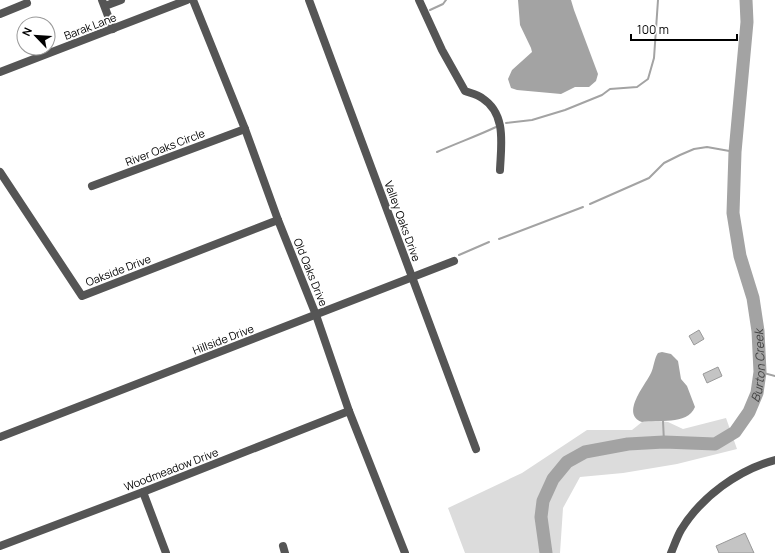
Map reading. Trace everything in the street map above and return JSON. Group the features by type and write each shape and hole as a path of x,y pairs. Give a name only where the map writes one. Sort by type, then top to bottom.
{"street":[{"path":"113,29 104,3 121,0"},
{"name":"Barak Lane","path":"0,72 187,0"},
{"name":"Old Oaks Drive","path":"193,0 245,129 278,220 316,315 349,411 405,553"},
{"name":"Valley Oaks Drive","path":"309,0 476,449"},
{"path":"419,0 442,50 465,91 482,98 495,110 502,128 500,170"},
{"path":"0,14 27,3"},
{"name":"River Oaks Circle","path":"92,186 245,129"},
{"name":"Oakside Drive","path":"0,172 82,296 278,220"},
{"name":"Hillside Drive","path":"0,437 454,261"},
{"name":"Woodmeadow Drive","path":"0,546 143,492 349,411"},
{"path":"671,553 686,522 710,496 750,470 775,460"},
{"path":"143,492 166,553"}],"shaded area":[{"path":"518,0 571,0 598,74 596,81 589,87 575,87 561,94 517,90 511,88 508,79 512,70 532,52 520,25"},
{"path":"662,352 671,354 678,361 681,379 687,386 695,407 691,413 679,419 642,422 636,418 633,413 636,399 651,373 658,353"},
{"path":"726,418 737,449 677,464 623,473 580,477 563,508 560,553 465,553 448,508 522,473 587,430 632,430 642,422 649,420 668,422 683,429"}],"building":[{"path":"699,330 704,339 694,345 689,336"},
{"path":"718,367 722,376 707,383 703,374"},
{"path":"745,533 754,553 719,553 716,546"}],"waterway":[{"path":"430,10 443,4 446,0"},
{"path":"506,123 532,120 565,110 602,95 610,89 637,87 648,79 654,58 658,0"},
{"name":"Burton Creek","path":"546,553 541,517 543,501 553,479 567,462 585,452 628,444 664,442 715,444 735,432 749,412 757,393 760,372 758,331 753,298 740,256 733,213 735,152 747,22 746,0"},
{"path":"437,152 496,127"},
{"path":"590,204 649,178 664,163 694,149 707,147 735,152"},
{"path":"499,239 583,207"},
{"path":"459,255 489,242"},
{"path":"760,372 775,376"},
{"path":"663,421 664,442"}]}
